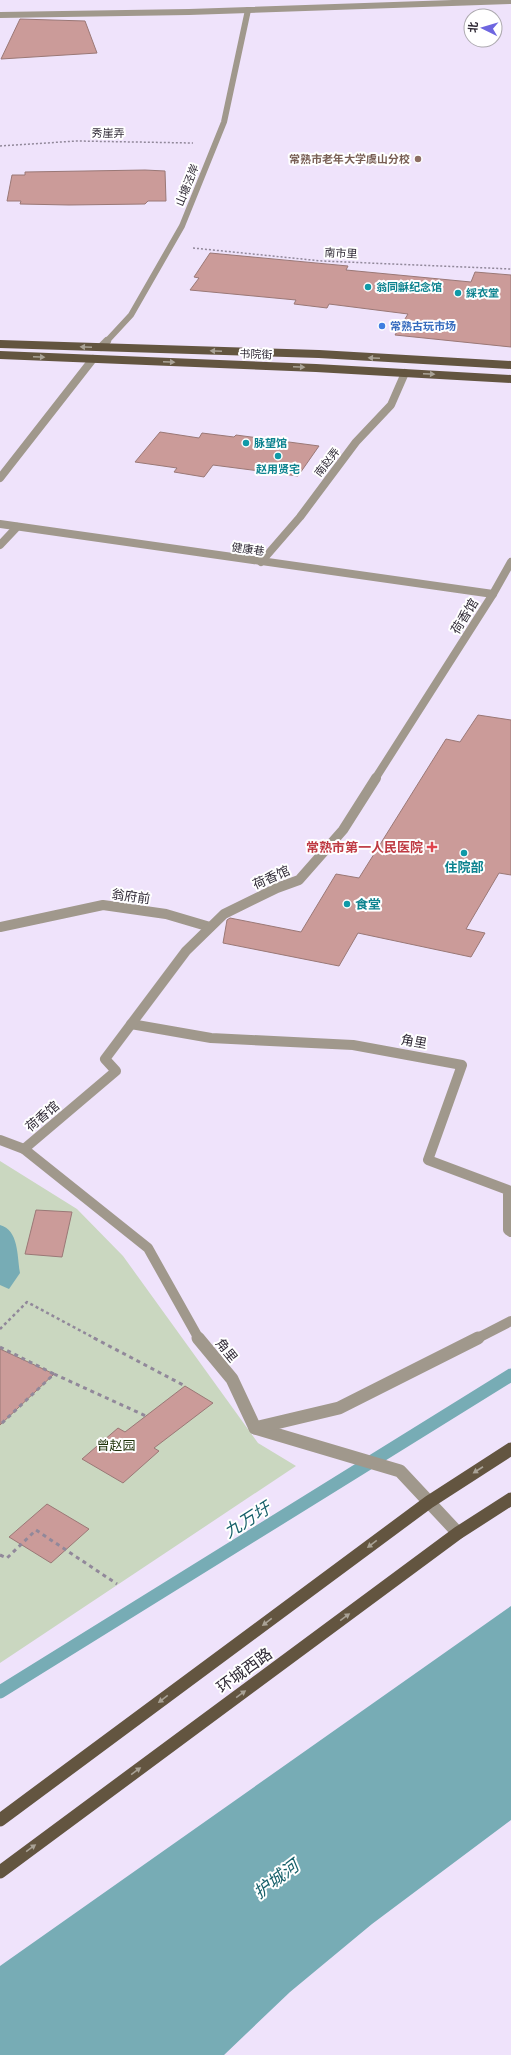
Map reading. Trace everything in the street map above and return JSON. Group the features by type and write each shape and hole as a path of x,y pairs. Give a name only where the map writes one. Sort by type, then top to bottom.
{"main road":[{"name":"书院街","path":"0,344 319,354 511,365"},
{"name":"书院街","path":"0,355 511,379"},
{"name":"环城西路","path":"0,1820 429,1502 511,1449"},
{"name":"环城西路","path":"0,1872 458,1533 511,1498"}],"lane":[{"path":"0,15 248,10 511,1"},
{"name":"山塘泾岸","path":"101,347 131,315 182,226 224,122 248,10"},
{"path":"0,478 93,359"},
{"name":"南赵弄","path":"261,562 300,517 330,474 356,442 391,405 405,373"},
{"name":"健康巷","path":"0,524 493,594"},
{"path":"0,545 17,527"},
{"name":"荷香馆","path":"24,1149 116,1071 105,1059 186,951 224,914 277,888 299,880 343,830 493,594 511,562"},
{"name":"翁府前","path":"0,927 103,905 166,914 210,928"},
{"name":"角里","path":"131,1024 211,1038 353,1045 462,1065 428,1160 508,1190 508,1230 511,1232"},
{"name":"角里","path":"0,1140 24,1149 148,1248 202,1344 232,1379 255,1428"},
{"path":"255,1428 339,1408 511,1321"},
{"path":"255,1428 400,1471 458,1533"}],"path":[{"name":"秀崖弄","path":"0,146 77,141 215,144"},
{"name":"南市里","path":"170,246 322,261 511,269"},
{"path":"0,1329 27,1302 185,1386"},
{"path":"0,1347 54,1374 146,1416"},
{"path":"0,1426 54,1374"},
{"path":"0,1555 7,1558 36,1530 117,1584"}],"green space":[{"name":"曾赵园","path":"0,1161 77,1209 123,1256 258,1443 296,1466 0,1663"}],"water":[{"path":"0,1225 11,1232 16,1244 20,1273 9,1289 0,1285"},
{"name":"护城河","path":"511,1606 511,1820 372,1924 290,1992 224,2055 0,2055 0,1966"}],"building":[{"path":"20,19 85,21 97,53 1,59"},
{"path":"165,171 166,201 148,201 145,204 69,205 20,204 21,201 7,201 12,175 25,175 25,172"},
{"path":"210,253 348,266 346,270 471,282 475,272 511,275 511,347 395,335 408,314 329,304 327,308 294,304 296,300 190,290 199,278 194,277"},
{"path":"160,432 199,438 202,433 234,437 236,435 319,446 298,476 213,465 204,477 174,472 177,468 135,462"},
{"path":"478,715 511,720 511,875 499,873 466,929 485,933 471,957 358,933 339,966 223,943 227,920 230,918 301,932 336,874 359,878 446,739 460,742"},
{"path":"36,1210 72,1212 62,1257 25,1254"},
{"path":"0,1349 54,1374 0,1425"},
{"path":"185,1386 213,1403 154,1448 159,1451 123,1483 82,1459 118,1428 125,1432"},
{"path":"47,1504 89,1529 51,1563 9,1537"}],"waterway":[{"name":"九万圩","path":"0,1692 511,1375"}],"place":[{"name":"常熟市老年大学虞山分校","path":"418,159"},
{"name":"翁同龢纪念馆","path":"368,287"},
{"name":"綵衣堂","path":"458,293"},
{"name":"常熟古玩市场","path":"382,326"},
{"name":"脉望馆","path":"246,443"},
{"name":"赵用贤宅","path":"278,456"},
{"name":"常熟市第一人民医院","path":"432,847"},
{"name":"住院部","path":"464,853"},
{"name":"食堂","path":"347,904"}]}
